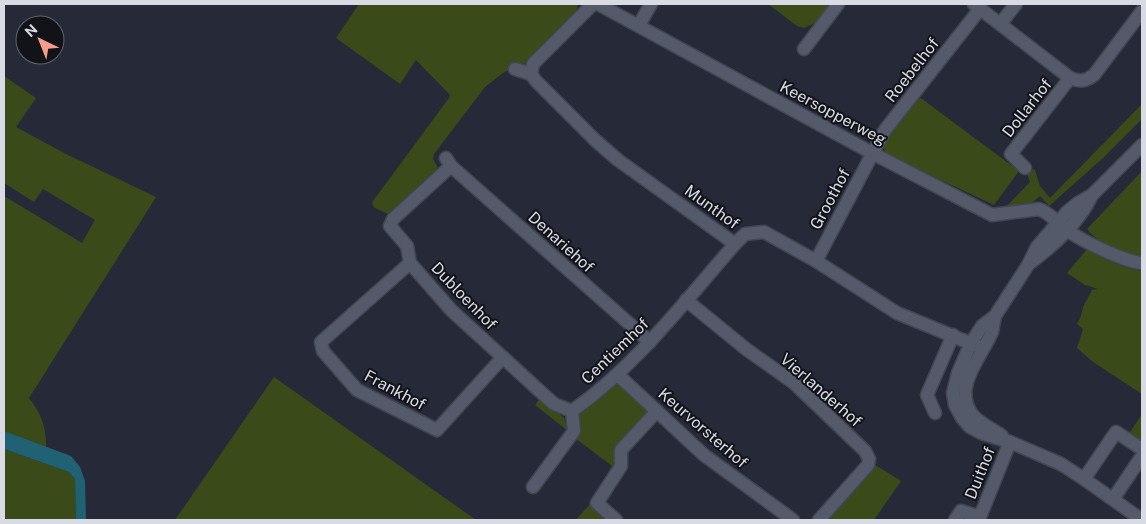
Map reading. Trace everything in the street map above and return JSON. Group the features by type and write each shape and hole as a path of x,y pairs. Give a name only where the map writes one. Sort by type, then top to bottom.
{"street":[{"path":"515,69 531,74 533,64 593,4"},
{"name":"Keersopperweg","path":"598,4 872,153 992,215 1039,209 1046,212 1062,226 1115,254 1142,263"},
{"path":"639,25 651,4"},
{"path":"804,49 838,4"},
{"path":"1001,23 1016,4"},
{"path":"977,6 1070,78"},
{"name":"Roebelhof","path":"872,153 885,130 977,6"},
{"name":"Dollarhof","path":"1025,168 1011,154 1070,78 1078,82 1087,80 1094,75 1142,11"},
{"name":"Munthof","path":"531,74 618,160 735,244 745,234 764,232 816,261 897,313 977,346"},
{"path":"1142,145 1092,195 1086,210 1062,226 1058,240 1028,265 995,316 992,331 977,346 966,384 965,401 972,414 1010,442 1061,464 1142,520"},
{"name":"Groothof","path":"816,261 872,153"},
{"name":"Dubloenhof","path":"448,162 393,219 390,226 407,246 410,263 451,310 554,404 572,411"},
{"name":"Denariehof","path":"448,162 650,342"},
{"name":"Centiemhof","path":"572,411 618,375 650,342 735,244"},
{"name":"Frankhof","path":"410,263 321,342 323,351 357,390 437,430 502,357"},
{"name":"Vierlanderhof","path":"686,300 746,350 794,383 865,451 869,460 868,465 819,520"},
{"path":"935,413 927,395 953,335"},
{"name":"Keurvorsterhof","path":"618,375 704,455 793,520"},
{"path":"533,487 574,430 572,411"},
{"path":"616,520 597,503 621,466 622,450 657,411"},
{"path":"1084,479 1116,432 1142,449"},
{"name":"Duithof","path":"955,520 961,511 980,517 1010,442"},
{"path":"1113,500 1142,456"}],"green space":[{"path":"359,4 578,4 575,17 528,63 517,65 485,87 434,154 433,159 438,168 388,214 375,208 372,204 373,201 450,95 416,60 400,84 336,38"},
{"path":"768,4 830,4 815,23 804,28 797,26"},
{"path":"4,76 36,98 16,127 64,153 156,197 29,398 37,409 42,422 46,448 4,431 4,196 82,243 95,220 43,189 34,202 4,183"},
{"path":"918,96 1019,171 994,205 886,154 883,145 886,136"},
{"path":"1142,104 1142,119 1103,158 1049,206 1040,196 1028,206 1002,211 1030,182 1025,168 1029,167 1035,170 1040,186 1050,198"},
{"path":"1142,171 1142,256 1105,244 1087,229"},
{"path":"1088,248 1114,262 1142,271 1142,394 1093,362 1077,348 1083,329 1077,324 1083,307 1092,290 1098,289 1085,285 1067,273"},
{"path":"274,377 476,520 175,520"},
{"path":"617,384 625,385 648,409 646,416 616,469 575,438 579,412"},
{"path":"540,398 564,418 568,431 535,405"},
{"path":"1142,414 1142,440 1141,442 1129,434"},
{"path":"4,449 69,472 75,479 76,520 4,520"},
{"path":"872,463 901,481 874,520 826,520"},
{"path":"591,503 609,520 576,520"}],"water":[{"path":"4,431 71,456 80,467 85,481 86,520 76,520 75,479 69,472 4,449"}]}
